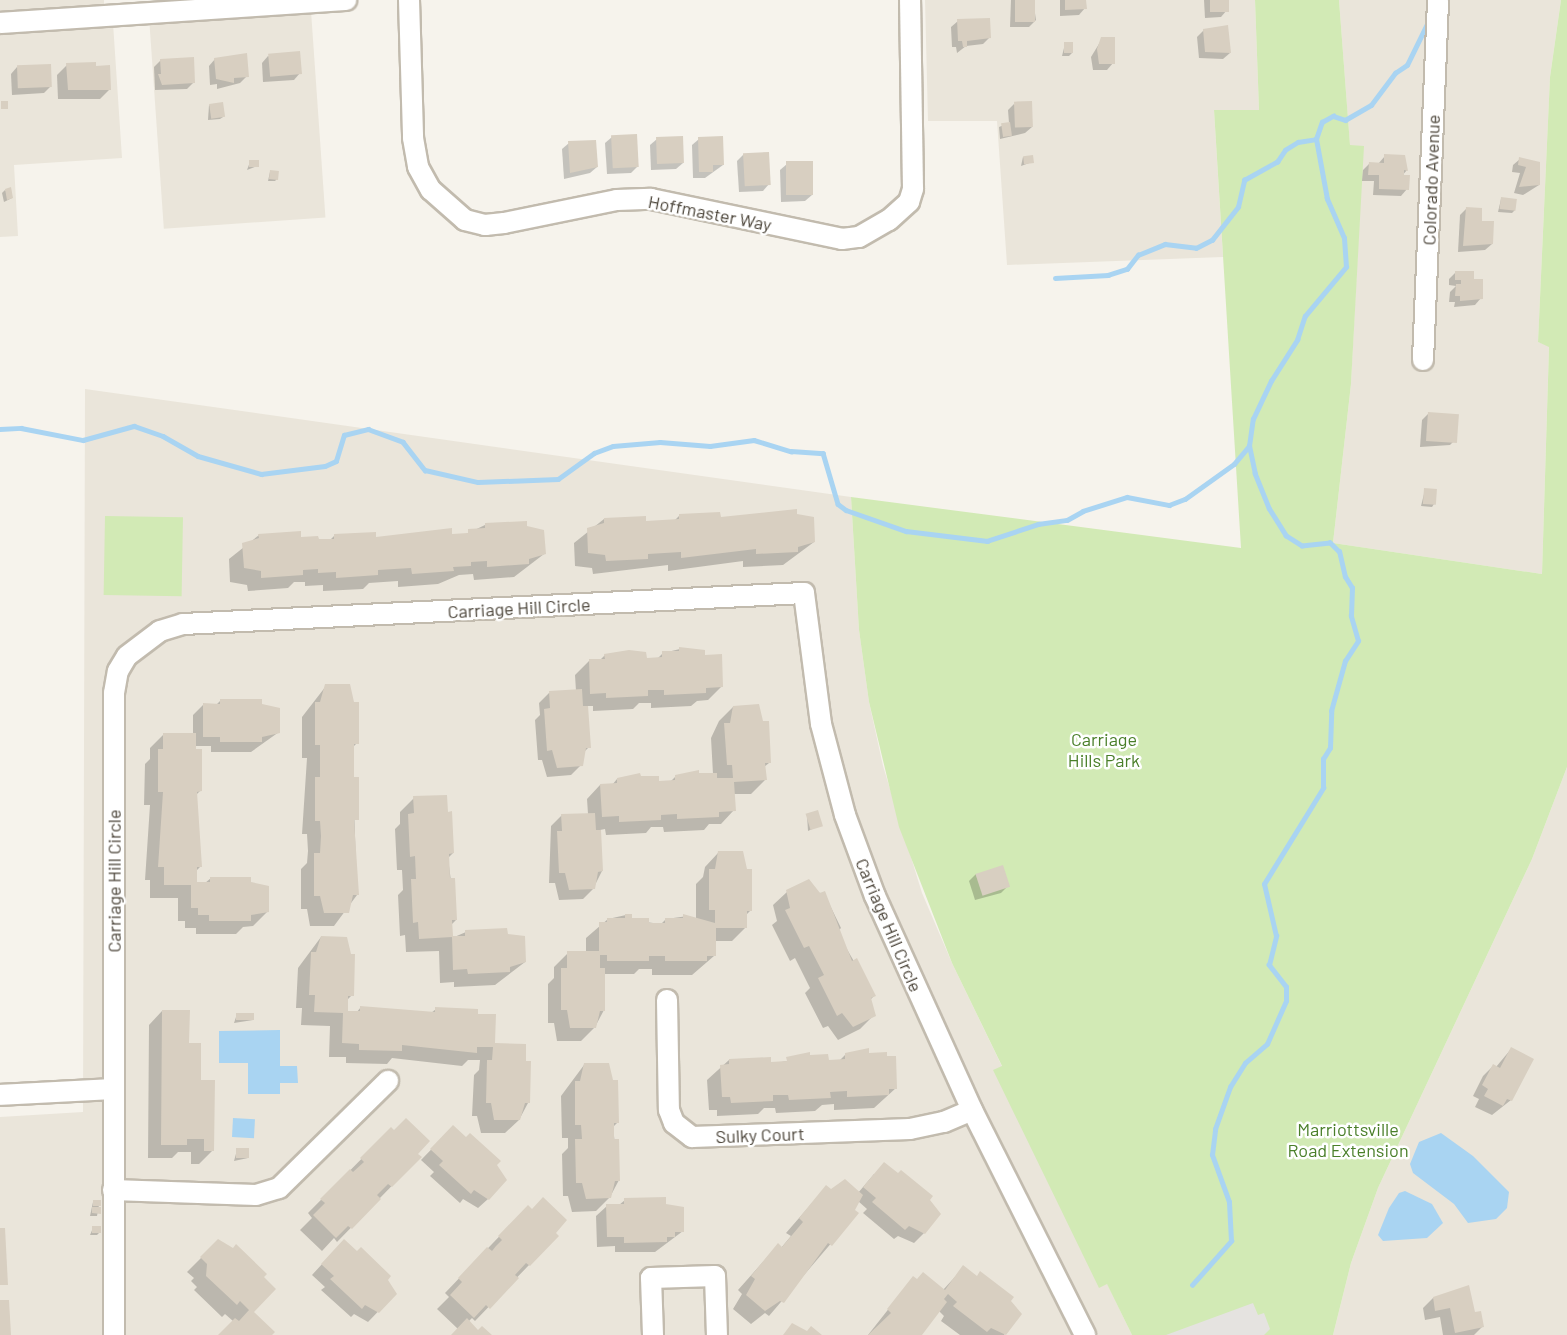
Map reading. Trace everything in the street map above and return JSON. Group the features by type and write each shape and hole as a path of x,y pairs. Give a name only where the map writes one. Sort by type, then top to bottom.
{"street":[{"path":"0,22 346,0"},
{"name":"Hoffmaster Way","path":"409,0 413,138 418,167 431,190 465,220 485,225 504,223 617,200 651,200 842,239 859,237 882,224 909,202 914,189 910,0"},
{"name":"Colorado Avenue","path":"1423,360 1438,0"},
{"name":"Carriage Hill Circle","path":"114,1335 114,693 118,671 142,642 183,624 804,593 821,724 845,814 875,896 972,1110 1085,1335"},
{"name":"Sulky Court","path":"667,1000 669,1110 674,1123 692,1137 910,1129 944,1122 972,1110"},
{"path":"113,1190 256,1195 279,1188 388,1081"},
{"path":"0,1095 113,1089"},
{"path":"653,1335 651,1278 715,1276 717,1335"}],"shaded area":[{"path":"0,0 104,0 104,7 0,17"},
{"path":"925,0 1255,0 1259,110 1214,110 1223,257 1007,265 997,121 928,121"},
{"path":"1339,0 1561,0 1550,77 1538,342 1549,346 1542,574 1333,543 1351,384 1363,146 1350,146"},
{"path":"311,11 325,217 164,229 149,22"},
{"path":"113,23 122,158 14,165 18,236 0,237 0,31"},
{"path":"85,389 851,497 859,630 869,702 883,766 922,893 952,963 1132,1335 0,1335 0,1117 83,1112"},
{"path":"1567,767 1567,1335 1333,1335 1351,1263 1378,1188 1532,859"},
{"path":"1253,1303 1258,1315 1264,1313 1270,1329 1264,1335 1166,1335"}],"green space":[{"name":"Carriage Hills Park","path":"1255,0 1339,0 1350,145 1364,146 1351,384 1333,543 1542,574 1549,347 1538,342 1550,77 1561,0 1567,0 1567,767 1532,859 1378,1188 1351,1263 1333,1335 1132,1335 1107,1284 1099,1288 993,1070 1002,1066 952,963 899,827 869,702 859,630 851,497 1241,548 1214,110 1259,110"},
{"path":"105,516 183,517 182,596 104,595"}],"water":[{"path":"280,1030 280,1066 297,1066 298,1083 280,1083 280,1094 248,1094 248,1063 219,1063 219,1031"},
{"path":"233,1118 255,1119 254,1138 232,1137"},
{"path":"1441,1133 1473,1156 1509,1192 1507,1208 1496,1219 1468,1223 1454,1204 1413,1173 1410,1164 1419,1142"},
{"path":"1405,1191 1432,1204 1443,1223 1427,1238 1383,1241 1378,1235 1389,1208 1399,1193"}],"building":[{"path":"1015,0 1035,0 1035,22 1015,22"},
{"path":"1065,0 1086,0 1087,9 1065,10"},
{"path":"1210,0 1229,0 1229,12 1210,12"},
{"path":"990,18 991,38 967,41 967,47 963,47 962,41 958,41 957,19"},
{"path":"1228,25 1231,53 1205,52 1203,29"},
{"path":"1101,37 1115,37 1115,64 1099,64 1097,49"},
{"path":"1064,42 1073,42 1073,53 1064,53"},
{"path":"300,51 302,74 270,77 268,54"},
{"path":"247,53 249,77 234,78 234,83 216,79 214,58"},
{"path":"194,57 195,83 162,85 158,74 161,74 160,59"},
{"path":"96,62 96,66 110,65 111,90 68,90 66,63"},
{"path":"51,64 52,87 18,88 17,65"},
{"path":"1,101 8,101 8,109 1,109"},
{"path":"1032,101 1033,127 1015,128 1014,102"},
{"path":"223,102 225,117 211,119 209,104"},
{"path":"1010,122 1012,136 1003,137 1001,123"},
{"path":"637,134 639,167 613,168 611,135"},
{"path":"683,136 684,163 657,164 656,137"},
{"path":"723,136 724,165 713,165 713,172 699,172 698,137"},
{"path":"596,140 598,167 570,173 568,141"},
{"path":"769,152 771,185 745,186 743,153"},
{"path":"1384,154 1405,155 1408,171 1404,170 1404,175 1410,175 1409,190 1379,189 1379,175 1368,175 1369,162 1384,163"},
{"path":"1033,155 1034,163 1024,164 1023,156"},
{"path":"1519,157 1540,162 1540,185 1519,187 1526,167 1518,165"},
{"path":"249,160 259,160 259,167 249,167"},
{"path":"786,161 813,161 813,195 786,195"},
{"path":"270,170 279,171 278,180 269,179"},
{"path":"11,187 13,198 7,200 5,189"},
{"path":"1501,197 1517,199 1515,211 1500,209"},
{"path":"1466,207 1482,208 1482,221 1494,221 1493,244 1463,246"},
{"path":"1455,271 1474,271 1474,279 1483,279 1483,299 1460,301 1460,296 1455,296 1456,284 1461,284 1461,280 1455,280"},
{"path":"1428,412 1459,414 1457,443 1426,441"},
{"path":"1424,488 1437,489 1436,505 1423,504"},
{"path":"797,509 797,514 814,517 815,542 798,547 798,552 756,554 756,549 681,558 681,552 648,554 648,559 606,561 605,555 588,553 587,528 604,523 604,518 646,516 646,521 679,519 679,514 720,512 721,517"},
{"path":"527,521 527,526 544,530 546,554 529,559 529,564 487,567 487,561 471,562 471,566 453,567 454,571 412,574 411,568 378,570 378,575 336,578 336,572 318,573 318,569 303,570 303,575 261,578 261,571 244,568 242,543 259,538 258,534 301,531 301,537 318,536 319,539 334,539 334,534 376,532 376,537 452,528 452,534 468,533 468,529 485,528 485,523"},
{"path":"679,647 705,650 705,655 722,654 723,687 706,688 706,693 664,695 664,690 648,690 648,696 606,698 606,693 590,694 589,659 605,659 604,654 629,650 646,652 647,658 662,657 662,651 679,651"},
{"path":"325,684 350,684 354,702 359,702 359,744 354,744 354,777 359,777 359,820 354,820 359,895 353,895 349,913 324,913 320,896 314,896 314,853 320,853 321,836 320,821 315,821 315,777 320,777 320,745 315,745 315,702 320,702"},
{"path":"582,689 583,706 588,706 591,748 586,748 583,766 557,768 552,750 547,751 544,709 550,708 549,691"},
{"path":"220,699 262,699 262,704 280,708 280,733 262,737 262,742 220,742 220,737 203,737 203,703 220,704"},
{"path":"759,704 763,721 769,721 771,763 765,763 767,780 734,782 736,811 719,812 719,817 677,819 677,814 661,815 661,820 619,822 619,816 602,817 600,784 617,783 617,778 640,773 641,776 659,776 659,781 675,780 675,775 699,770 699,773 717,773 717,778 733,778 732,765 727,765 724,723 730,723 733,706"},
{"path":"163,733 196,733 196,749 202,749 202,791 197,792 202,867 197,867 197,882 210,882 210,877 251,877 251,882 269,886 269,912 251,915 251,921 209,921 209,915 198,915 198,908 191,908 191,885 164,885 164,867 158,867 163,792 158,792 158,749 163,749"},
{"path":"447,795 448,812 452,811 454,853 449,854 450,878 455,878 457,920 452,920 453,936 465,936 465,930 507,928 508,934 525,936 526,962 510,967 510,972 468,974 467,969 453,970 452,937 419,939 418,922 413,923 411,879 416,879 415,856 410,857 408,814 414,813 413,796"},
{"path":"818,810 823,826 811,830 806,814"},
{"path":"595,813 596,830 601,830 603,871 598,872 595,889 569,890 565,873 559,873 557,831 562,831 561,814"},
{"path":"718,851 743,851 747,869 752,869 752,911 747,911 747,928 716,928 716,956 707,956 707,961 665,961 665,956 649,956 649,961 607,961 607,955 600,955 600,968 605,968 605,1011 600,1011 596,1028 570,1028 567,1010 561,1010 561,968 567,968 567,951 599,951 599,922 607,922 607,918 625,918 625,914 632,914 632,918 649,918 649,923 665,923 665,918 683,918 683,914 715,923 715,910 709,910 709,869 715,869"},
{"path":"1003,865 1010,887 983,896 975,874"},
{"path":"809,879 820,893 825,891 852,961 857,958 876,996 871,998 876,1016 853,1027 842,1013 837,1016 818,978 824,975 809,946 804,948 785,910 790,908 786,890"},
{"path":"321,936 347,937 351,954 355,954 354,996 348,996 348,1011 360,1011 360,1006 435,1012 435,1007 478,1009 478,1014 496,1014 495,1043 526,1044 526,1061 531,1061 530,1103 525,1103 520,1120 494,1120 491,1103 486,1103 487,1060 492,1060 493,1047 477,1047 477,1053 402,1045 402,1051 359,1050 359,1044 342,1043 343,1013 314,1012 315,995 309,995 311,952 316,952"},
{"path":"162,1010 190,1010 189,1043 201,1043 201,1080 215,1080 214,1151 204,1151 204,1139 187,1139 187,1145 161,1145"},
{"path":"236,1013 254,1013 254,1020 236,1020"},
{"path":"1511,1047 1534,1059 1512,1101 1507,1099 1503,1106 1484,1096 1488,1089 1482,1085 1493,1064 1500,1068"},
{"path":"869,1048 869,1053 887,1052 887,1056 896,1056 897,1089 889,1089 889,1095 847,1097 847,1091 830,1092 831,1098 789,1100 788,1095 773,1095 773,1101 731,1103 730,1097 722,1097 720,1065 729,1064 729,1059 771,1057 771,1062 787,1061 786,1057 810,1052 810,1055 828,1054 829,1060 845,1059 845,1053"},
{"path":"584,1063 609,1063 613,1080 618,1080 619,1123 614,1123 614,1139 619,1139 620,1181 615,1181 611,1198 586,1199 582,1183 576,1183 575,1139 582,1139 581,1125 575,1125 575,1081 580,1081"},
{"path":"406,1118 430,1141 418,1154 422,1157 392,1187 388,1184 377,1195 381,1199 352,1229 348,1226 336,1238 313,1215 325,1203 320,1199 350,1169 353,1172 364,1162 360,1158 391,1127 394,1130"},
{"path":"453,1125 466,1137 470,1133 501,1161 497,1165 507,1180 489,1200 474,1190 471,1194 439,1165 443,1161 430,1149"},
{"path":"236,1148 249,1148 249,1158 236,1158"},
{"path":"884,1162 898,1173 901,1170 933,1196 930,1200 941,1214 925,1234 909,1226 905,1230 872,1202 876,1198 863,1187"},
{"path":"845,1179 863,1195 855,1210 859,1213 832,1246 828,1243 784,1303 780,1301 765,1311 746,1295 755,1279 751,1276 778,1243 782,1247 803,1222 799,1218 826,1185 831,1189"},
{"path":"543,1197 567,1220 556,1233 559,1236 530,1266 526,1263 515,1275 519,1278 490,1309 486,1305 474,1318 450,1295 462,1282 458,1278 487,1247 492,1251 502,1240 498,1236 528,1205 532,1209"},
{"path":"666,1197 666,1204 684,1207 684,1232 675,1232 675,1237 667,1237 667,1242 624,1243 624,1237 607,1237 606,1204 624,1204 624,1198"},
{"path":"93,1200 101,1200 101,1206 93,1206"},
{"path":"92,1207 101,1207 101,1214 92,1213"},
{"path":"92,1226 101,1226 101,1233 92,1233"},
{"path":"0,1228 5,1228 8,1285 0,1285"},
{"path":"218,1239 233,1248 236,1244 267,1274 264,1277 276,1289 254,1312 275,1332 272,1335 218,1335 235,1318 239,1321 249,1310 240,1301 237,1305 206,1276 207,1264 200,1257"},
{"path":"344,1239 357,1251 361,1247 391,1276 388,1280 397,1294 379,1313 365,1305 362,1309 330,1279 334,1276 321,1264"},
{"path":"963,1265 977,1276 980,1271 1014,1297 1011,1301 1022,1314 1006,1335 991,1328 987,1332 953,1306 957,1302 948,1294 944,1299 947,1302 922,1335 868,1335 891,1313 887,1309 913,1276 917,1279 923,1272 945,1290"},
{"path":"1469,1285 1475,1312 1481,1311 1484,1327 1455,1333 1450,1308 1435,1311 1433,1297"},
{"path":"0,1300 9,1300 11,1335 0,1335"},
{"path":"467,1318 478,1330 482,1326 492,1335 451,1335"},
{"path":"792,1323 807,1331 811,1326 822,1335 783,1335"}],"waterway":[{"path":"1192,1285 1231,1241 1229,1202 1212,1155 1215,1129 1230,1087 1245,1063 1267,1044 1286,1001 1286,987 1269,965 1276,936 1264,884 1323,788 1323,759 1330,748 1331,711 1345,661 1358,641 1351,616 1352,588 1345,577 1339,552 1330,543 1302,546 1286,536 1269,509 1255,474 1249,446 1253,419 1271,381 1297,340 1305,316 1346,267 1344,238 1327,199 1316,139 1322,122 1333,116 1345,120 1371,105 1395,73 1407,65 1427,24"},
{"path":"1055,278 1108,275 1127,269 1138,255 1165,244 1196,248 1212,240 1238,207 1244,180 1277,162 1285,150 1298,142 1316,139"},
{"path":"0,429 21,428 83,440 134,426 163,436 198,456 261,474 325,466 336,461 344,435 368,429 403,442 425,470 478,482 558,479 594,453 613,446 660,442 710,446 754,440 791,451 823,453 838,504 846,510 906,531 987,541 1038,524 1067,520 1083,511 1127,497 1169,505 1185,499 1234,464 1249,446"}],"park label":[{"name":"Marriottsville Road Extension","path":"1348,1140"}]}
